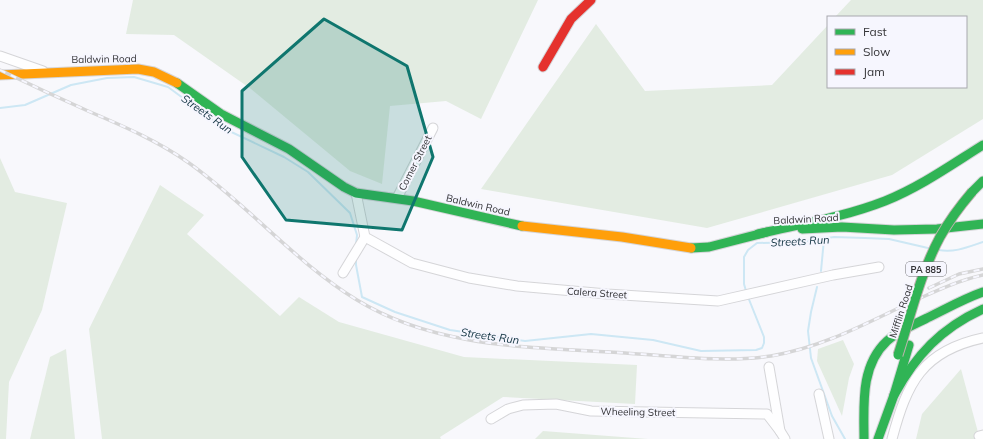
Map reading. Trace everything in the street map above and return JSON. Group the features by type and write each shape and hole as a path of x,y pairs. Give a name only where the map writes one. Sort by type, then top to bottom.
{"main road":[{"path":"543,67 571,19 591,0"},
{"name":"Baldwin Road","path":"0,75 138,69 154,72 173,80 221,114 289,149 344,187 356,193 398,198 521,226 622,237 689,248 709,247 758,234 785,229 842,227 894,230 937,230 983,224"},
{"path":"758,234 833,217 885,202 932,178 983,145"},
{"name":"Mifflin Road","path":"877,439 898,355 927,265 940,237 954,214 983,181"},
{"name":"Mifflin Road","path":"877,439 894,395 931,276 950,235 958,222 983,192"},
{"path":"864,439 865,384 869,367 876,354 886,342 896,334 954,304 983,292"},
{"path":"894,395 903,376 933,341 954,323 983,309"}],"street":[{"path":"0,56 46,72"},
{"name":"Comer Street","path":"398,198 433,128"},
{"path":"343,273 365,237 356,193"},
{"name":"Calera Street","path":"365,237 412,263 469,278 516,286 607,294 718,301 833,275 879,267"},
{"path":"892,439 904,398 913,382 926,366 935,357 964,342 983,338"},
{"path":"769,367 782,435"},
{"path":"819,394 829,439"},
{"name":"Wheeling Street","path":"492,419 508,409 523,405 556,404 591,411 767,414 782,435"}],"highlighted area":[{"path":"324,19 407,66 433,157 402,230 286,220 242,157 242,91"}],"shaded area":[{"path":"133,0 538,0 481,119 446,101 390,106 382,184 350,171 251,89 174,35 126,34"},
{"path":"851,0 983,0 983,119 892,175 707,228 481,189 596,24 645,91 772,85 827,26 827,88 967,88 967,16 836,16"},
{"path":"0,158 15,192 67,203 42,310 9,382 6,439 0,439"},
{"path":"160,185 204,215 187,234 280,316 299,297 339,322 464,357 637,365 635,404 503,397 440,437 441,439 102,439 89,329"},
{"path":"843,340 854,364 849,378 842,416 817,361 818,349"},
{"path":"66,349 75,439 30,439 50,357"},
{"path":"961,369 979,436 983,439 916,439 922,414"},
{"path":"543,431 648,439 535,439"}],"waterway":[{"name":"Streets Run","path":"0,108 25,105 71,85 107,78 134,77 168,87 225,129 284,157 308,172 350,213 357,235 356,245"},
{"name":"Streets Run","path":"746,291 744,284 744,257 748,250 757,243 801,242 834,237 889,239 928,248"},
{"path":"821,271 824,239"},
{"name":"Streets Run","path":"939,250 956,250 983,242"},
{"name":"Streets Run","path":"356,257 362,297 395,312 450,330 525,341 591,334 653,340 701,351 756,350 762,348 764,337 748,297"},
{"path":"817,287 808,331 811,358 832,416 845,439"}],"railway":[{"path":"0,70 140,134 177,155 211,179 292,251 334,285 357,300 388,316 420,328 453,337 521,347 698,358 735,359 771,356 824,342 944,288 983,275"},
{"path":"929,288 959,274 983,269"}],"traffic: fast":[{"path":"177,83 221,114 289,149 344,187 356,193 413,201 522,226"},
{"path":"758,234 838,216 870,207 923,182 983,145"},
{"path":"972,192 983,181"},
{"path":"898,355 921,280 933,251 951,219 972,192"},
{"path":"802,229 842,227 894,230 937,229 983,224"},
{"path":"691,248 709,247 767,232"},
{"path":"864,439 865,387 872,362 878,351 887,341 902,331 983,292"},
{"path":"894,395 911,367 931,344 954,325 983,309"},
{"path":"878,439 894,395 909,345"}],"traffic: slow":[{"path":"0,75 138,69 154,72 177,83"},
{"path":"522,226 622,237 691,248"}],"traffic: jam":[{"path":"543,67 571,19 591,0"}]}
